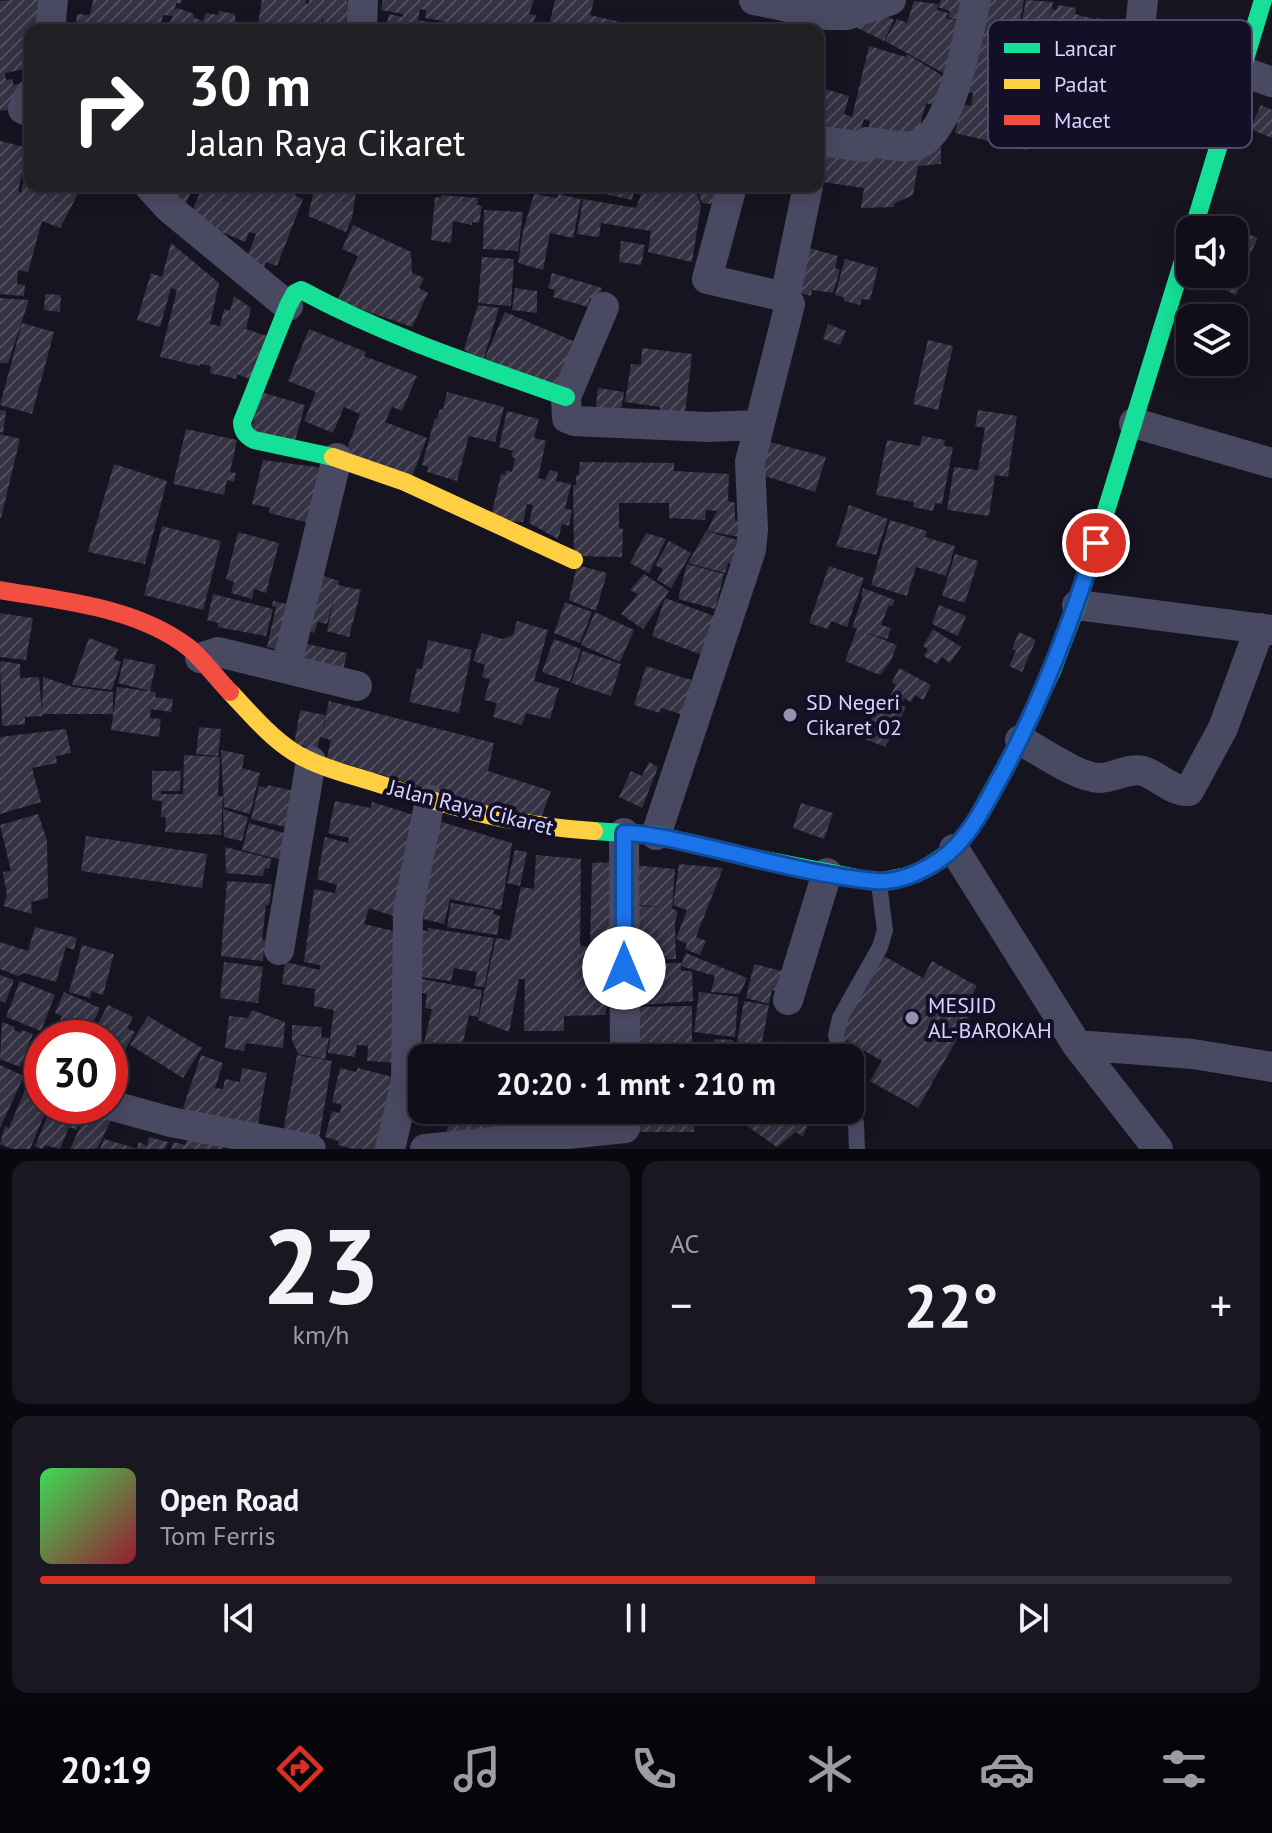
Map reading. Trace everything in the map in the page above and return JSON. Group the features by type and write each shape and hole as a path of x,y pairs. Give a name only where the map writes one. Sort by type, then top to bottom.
{"main road":[{"path":"1252,42 1265,8"},
{"path":"1197,216 1218,148"},
{"name":"Jalan Raya Cikaret","path":"0,590 119,614 170,636 200,658 255,719 293,752 311,761 430,800 555,829 656,835 878,882 916,874 954,849 973,825 1020,740 1052,671 1077,605 1176,284"},
{"path":"566,397 415,344 353,318 301,290 295,293 288,306 242,422 242,430 254,440 337,458 405,482 574,560"}],"street":[{"path":"51,24 53,0"},
{"path":"362,24 363,0"},
{"path":"754,0 785,19 847,15 891,0"},
{"path":"824,141 863,147 867,142 915,145 927,139 951,98 976,0"},
{"path":"1141,20 1143,0"},
{"path":"1252,75 1272,82"},
{"path":"154,192 169,208 288,306"},
{"path":"656,835 751,550 750,462 790,304 785,297 707,279 730,192"},
{"path":"785,297 807,192"},
{"path":"604,307 566,397 567,418 574,421 708,427 759,425"},
{"path":"1134,423 1272,463"},
{"path":"286,668 337,458"},
{"path":"1020,740 1089,777 1104,778 1142,770 1180,790 1189,791 1223,728 1266,629 1077,605"},
{"path":"200,658 218,652 357,686"},
{"path":"279,950 311,761"},
{"path":"390,1149 406,1082 408,912 430,800"},
{"path":"624,833 625,1044"},
{"path":"954,849 1077,1045 1158,1149"},
{"path":"788,1000 827,873"},
{"path":"1077,1045 1193,1054 1272,1067"},
{"path":"128,1110 171,1122 311,1149"},
{"path":"425,1149 625,1129"}],"lane":[{"path":"838,1044 836,1035 840,1018 880,947 885,930 878,882"},
{"path":"856,1124 857,1149"}],"building":[{"path":"46,0 44,24 24,24 24,69 5,73 6,80 13,79 13,85 24,83 15,109 0,111 0,1"},
{"path":"93,0 182,0 181,4 176,3 175,10 178,8 194,14 193,17 202,21 201,24 169,24 173,16 163,15 161,24 76,24 77,14 90,15"},
{"path":"262,0 306,0 308,4 309,0 347,0 362,4 359,24 323,24 323,17 320,24 258,24"},
{"path":"383,0 534,0 529,14 536,15 533,24 442,24 443,21 425,18 426,10 420,9 418,20 429,24 386,24 389,14 403,17 403,14 381,10"},
{"path":"555,0 594,0 590,15 620,22 620,24 549,24"},
{"path":"941,0 964,0 957,20 948,17 950,11 938,7"},
{"path":"980,0 1024,0 1020,20 988,20 988,28 979,26 988,28 988,108 979,107 988,109 988,141 955,133 962,104 971,106 973,93 963,92"},
{"path":"1026,0 1053,2 1049,20 1022,20"},
{"path":"914,1 938,4 936,13 937,10 948,13 946,18 959,21 951,53 947,57 950,58 945,74 885,41 897,19 907,23"},
{"path":"1058,5 1076,8 1075,14 1094,20 1050,20 1052,9 1056,10"},
{"path":"219,11 235,14 236,24 201,24 206,13 218,15"},
{"path":"879,12 894,20 884,41 853,26"},
{"path":"869,46 906,57 907,54 943,76 936,106 926,103 918,133 909,142 868,131 870,121 864,119 857,142 824,135 824,89 849,96 844,114 852,117"},
{"path":"1261,105 1272,110 1272,138 1252,130"},
{"path":"0,141 24,147 24,165 18,191 21,193 24,181 24,192 79,192 60,228 42,221 28,272 18,270 17,284 25,285 24,296 0,294"},
{"path":"827,146 941,147 941,164 918,166 913,195 895,203 894,207 861,208 864,188 824,182"},
{"path":"155,192 191,192 180,215"},
{"path":"200,192 296,192 295,196 303,199 277,266 266,262 264,267 246,260 256,234 249,232 245,242 189,218"},
{"path":"314,192 356,192 352,218 346,232 308,216"},
{"path":"596,192 634,192 632,200"},
{"path":"642,192 697,194 701,205 692,262 648,252 651,231 601,223 599,237 577,234 583,199 636,208"},
{"path":"698,192 722,192 720,205 702,203"},
{"path":"534,194 557,198 558,194 581,199 573,238 550,233 543,270 518,263"},
{"path":"441,195 478,198 477,205 482,206 479,223 472,222 472,225 453,221 451,243 431,240 435,197 441,198"},
{"path":"484,210 523,212 518,251 483,249"},
{"path":"353,225 411,252 412,273 424,278 419,288 428,293 412,327 337,301 358,256 342,249"},
{"path":"1248,234 1258,238 1248,258"},
{"path":"621,241 645,245 641,265 619,262"},
{"path":"171,243 219,283 210,324 220,326 224,309 230,311 234,296 251,308 246,329 270,337 255,381 237,374 236,379 210,373 211,366 160,357 177,290 171,288 160,327 137,320 151,273 162,277"},
{"path":"806,247 838,256 835,268 840,270 833,293 812,290 811,296 794,291"},
{"path":"482,257 514,259 511,306 478,303"},
{"path":"845,259 878,268 870,300 862,299 860,305 835,295"},
{"path":"552,273 602,288 598,301 590,298 588,307 553,297 555,290 548,288"},
{"path":"515,288 537,291 537,313 512,310"},
{"path":"1220,288 1240,288 1236,295"},
{"path":"45,294 61,295 60,312 44,310"},
{"path":"0,298 29,300 8,363 0,363"},
{"path":"478,305 499,308 482,364 464,349"},
{"path":"505,312 580,344 559,394 483,362"},
{"path":"22,323 54,332 32,414 0,405"},
{"path":"828,324 846,331 840,345 823,339"},
{"path":"309,329 366,352 364,356 417,376 402,411 392,407 385,422 427,438 411,479 345,455 360,414 344,407 333,433 304,421 316,392 288,381"},
{"path":"928,340 953,346 938,410 913,404"},
{"path":"642,348 692,354 684,422 660,410 660,407 625,402 631,364 641,365"},
{"path":"598,388 624,392 620,419 595,415"},
{"path":"261,392 305,405 294,445 250,433"},
{"path":"447,392 504,407 495,442 469,436 457,481 427,472 428,466 422,465 435,418 440,409 443,410"},
{"path":"0,410 6,411 3,433 0,432"},
{"path":"978,410 1017,416 1008,477 995,475 989,516 947,510 954,467 978,470 985,428 975,426"},
{"path":"507,411 539,419 534,438 546,441 538,478 545,480 550,470 558,472 556,481 571,484 565,509 572,510 569,526 562,524 558,539 529,523 533,505 527,504 523,522 490,521 501,474 505,475 506,470 512,472 515,458 511,457 513,451 499,447"},
{"path":"186,429 237,440 230,472 236,473 234,482 227,480 224,495 173,484"},
{"path":"0,434 20,439 1,518 0,518"},
{"path":"922,436 945,440 944,446 953,447 942,504 935,503 933,511 913,507 914,502 876,495 887,440 920,446"},
{"path":"763,440 826,457 815,492 753,472"},
{"path":"263,460 324,468 309,523 269,513 270,508 252,504"},
{"path":"580,462 674,463 674,471 729,474 728,501 735,503 735,520 741,522 740,537 707,531 717,511 706,510 705,520 669,518 669,503 619,503 619,528 623,529 622,557 574,556 573,485 576,485"},
{"path":"114,464 167,481 145,564 88,552"},
{"path":"849,505 888,519 876,555 836,546"},
{"path":"890,520 927,531 925,537 955,546 946,576 916,567 907,596 871,585"},
{"path":"162,526 221,541 203,610 144,595"},
{"path":"706,531 744,542 735,565 728,563 725,573 688,563"},
{"path":"238,532 279,543 266,593 254,589 252,599 231,593 234,582 226,579"},
{"path":"646,533 666,539 649,573 630,563"},
{"path":"669,541 691,553 671,588 657,580 663,569 655,565"},
{"path":"955,554 978,561 965,603 942,596"},
{"path":"687,564 724,574 715,609 678,599"},
{"path":"577,565 607,573 596,611 569,600"},
{"path":"829,566 864,578 847,627 831,621 828,629 809,623"},
{"path":"317,574 339,581 338,585 361,590 349,637 327,631 335,594 327,624 318,622 314,633 301,629"},
{"path":"644,574 669,591 643,629 621,614 638,594 630,590"},
{"path":"863,588 895,600 892,606 889,605 881,625 891,628 887,639 864,632 897,645 880,675 845,661 857,629 852,627 863,597"},
{"path":"213,594 273,609 266,636 218,627 218,623 207,620"},
{"path":"665,598 722,619 707,657 652,636"},
{"path":"273,601 291,605 284,651 267,647 276,607 272,606"},
{"path":"565,602 592,612 580,643 554,633"},
{"path":"939,605 966,616 958,636 932,624"},
{"path":"595,612 634,630 620,662 581,645"},
{"path":"0,613 33,618 26,660 0,657"},
{"path":"517,621 548,630 534,681 559,688 550,719 526,713 522,725 493,717 497,703 484,700 490,679 482,677 485,665 473,661 482,633 502,639 513,635"},
{"path":"933,629 961,647 950,663 942,657 937,664 924,656 928,649 923,646"},
{"path":"1019,632 1036,640 1022,672 1009,666 1016,651 1012,649"},
{"path":"89,638 118,649 114,659 121,662 112,690 72,685"},
{"path":"554,639 581,649 570,682 542,672"},
{"path":"428,640 472,650 459,713 409,702 417,668 422,669"},
{"path":"307,644 347,653 342,675 302,665"},
{"path":"583,651 621,664 611,696 571,683"},
{"path":"124,658 156,665 150,691 118,683"},
{"path":"0,661 20,664 20,678 39,677 42,711 43,677 73,687 113,692 113,714 42,714 25,717 25,724 2,726"},
{"path":"646,666 701,683 687,716 661,708 660,713 634,705"},
{"path":"899,668 931,685 923,700 915,695 911,702 904,698 901,705 906,707 885,747 865,739 870,727 866,725 875,703 881,705 884,698 897,703 889,698 896,685 892,682"},
{"path":"117,687 156,692 155,697 173,699 171,712 151,709 150,718 161,719 159,737 111,730"},
{"path":"329,701 494,743 488,771 551,791 539,823 327,758 331,740 320,737 317,749 294,744 300,710 325,715 322,733"},
{"path":"199,727 221,729 218,756 196,754"},
{"path":"66,729 71,753 56,756 57,763 32,768 41,802 0,814 0,737"},
{"path":"221,750 245,755 242,768 260,773 250,814 224,807"},
{"path":"184,755 220,757 218,796 223,796 221,835 165,832 166,817 161,817 162,801 152,800 152,771 181,771 180,791 161,791 161,794 183,794"},
{"path":"649,762 658,767 642,808 619,797 631,771 642,776"},
{"path":"268,785 294,791 285,827 251,819 259,786 267,788"},
{"path":"335,801 371,808 372,802 420,817 399,918 369,908 364,924 398,932 402,1063 367,1061 368,1046 357,1045 355,1057 328,1053 334,1010 314,1006 315,989 282,984 285,962 320,970 320,965 304,962 314,889 335,893 337,885 317,879 325,837 348,843 349,838 328,833"},
{"path":"801,803 833,813 824,839 793,828"},
{"path":"223,809 248,817 242,841 224,837"},
{"path":"38,814 47,840 48,898 31,902 32,914 3,906 7,896 3,872 11,871 0,825"},
{"path":"432,819 512,843 501,910 450,899 444,924 416,917"},
{"path":"249,823 288,834 282,860 242,850"},
{"path":"86,836 207,854 202,888 81,871"},
{"path":"225,847 272,859 269,869 265,868 263,876 226,873"},
{"path":"515,850 527,852 520,886 507,883"},
{"path":"536,855 581,859 580,946 590,947 592,863 614,862 614,969 604,970 605,1015 564,1016 564,1031 524,1031 525,979 519,979 509,1032 478,1020 496,938 510,940 521,887 534,889"},
{"path":"679,864 723,868 696,937 706,941 700,955 685,949 687,944 676,939 687,910 673,905"},
{"path":"634,865 675,869 672,908 678,912 675,922 676,959 639,960 630,906 662,907 630,904"},
{"path":"227,881 272,884 262,939 265,940 263,961 221,956"},
{"path":"451,903 494,910 493,914 500,916 497,935 447,927"},
{"path":"35,927 77,938 74,950 66,947 56,982 24,973 18,976 0,969 0,942 28,951"},
{"path":"428,928 494,938 484,987 474,986 477,972 454,968 451,981 414,976 416,930 428,931"},
{"path":"82,945 114,954 103,995 91,991 90,998 69,992"},
{"path":"686,953 747,978 740,994 711,992 715,976 681,966 681,971 692,971 693,1001 629,1006 628,964 681,965"},
{"path":"882,955 923,978 932,961 977,986 968,1003 975,1007 918,1108 870,1081 882,1061 864,1051 864,1044 853,1044 837,1035"},
{"path":"224,962 263,967 258,1003 220,998"},
{"path":"754,964 785,972 781,992 772,990 769,1004 746,998"},
{"path":"0,975 14,980 5,1003 0,1001"},
{"path":"416,978 482,990 478,1017 469,1015 463,1044 424,1044 432,1009 425,1008 427,994 414,991"},
{"path":"20,981 55,995 45,1020 24,1020 24,1024 6,1017"},
{"path":"64,992 100,1008 94,1020 60,1020 62,1016 55,1013"},
{"path":"699,992 738,997 735,1037 694,1032"},
{"path":"744,1001 769,1005 762,1044 737,1044"},
{"path":"108,1005 133,1017 128,1026 128,1020 100,1020"},
{"path":"692,1006 692,1044 635,1044 635,1007"},
{"path":"252,1010 285,1022 283,1048 246,1043 244,1051 225,1048 229,1016 248,1018"},
{"path":"148,1016 202,1048 183,1078 130,1045"},
{"path":"2,1022 21,1033 24,1031 24,1057 20,1067 0,1059"},
{"path":"292,1025 322,1027 321,1037 329,1038 325,1059 298,1054 292,1040"},
{"path":"128,1028 135,1032 128,1045"},
{"path":"714,1039 733,1040 733,1044 714,1044"},
{"path":"201,1055 223,1063 215,1088 223,1089 225,1079 240,1082 242,1068 267,1073 257,1129 231,1130 234,1107 232,1120 182,1119"},
{"path":"297,1055 332,1061 319,1139 283,1132"},
{"path":"0,1065 24,1076 0,1128"},
{"path":"340,1068 356,1072 358,1068 400,1079 378,1149 353,1149 325,1137 332,1111 340,1113 342,1105 332,1102"},
{"path":"24,1092 24,1124 40,1124 30,1149 12,1149 0,1144 5,1126 9,1128"},
{"path":"44,1124 79,1124 77,1130 69,1127 60,1149 35,1146"},
{"path":"82,1124 109,1124 97,1149 70,1149"},
{"path":"448,1124 512,1124 509,1136 446,1134"},
{"path":"633,1124 694,1124 694,1132 633,1132"},
{"path":"744,1124 808,1124 803,1137 796,1132 777,1147"},
{"path":"149,1137 168,1142 165,1149 137,1149 139,1142 147,1146"},
{"path":"188,1138 223,1146 223,1149 171,1149 174,1142 185,1145"},
{"path":"104,1139 135,1148 135,1149 100,1149"}],"traffic: fast":[{"path":"1252,36 1263,0"},
{"path":"1197,216 1218,148"},
{"path":"594,831 656,835 878,882 916,874 954,849 973,825 1020,740 1052,671 1077,605 1176,283"},
{"path":"333,457 254,440 245,433 242,425 288,306 295,293 301,290 398,336 566,397"}],"traffic: slow":[{"path":"333,457 405,482 574,560"},
{"path":"230,692 284,745 321,765 482,814 538,825 594,831"}],"traffic: jam":[{"path":"0,590 73,602 145,623 188,647 230,692"}],"place":[{"name":"SD Negeri Cikaret 02","path":"790,715"},
{"name":"MESJID AL-BAROKAH","path":"912,1018"}],"route":[{"path":"624,968 624,833 656,835 878,882 916,874 954,849 973,825 1020,740 1052,671 1096,543"}]}
